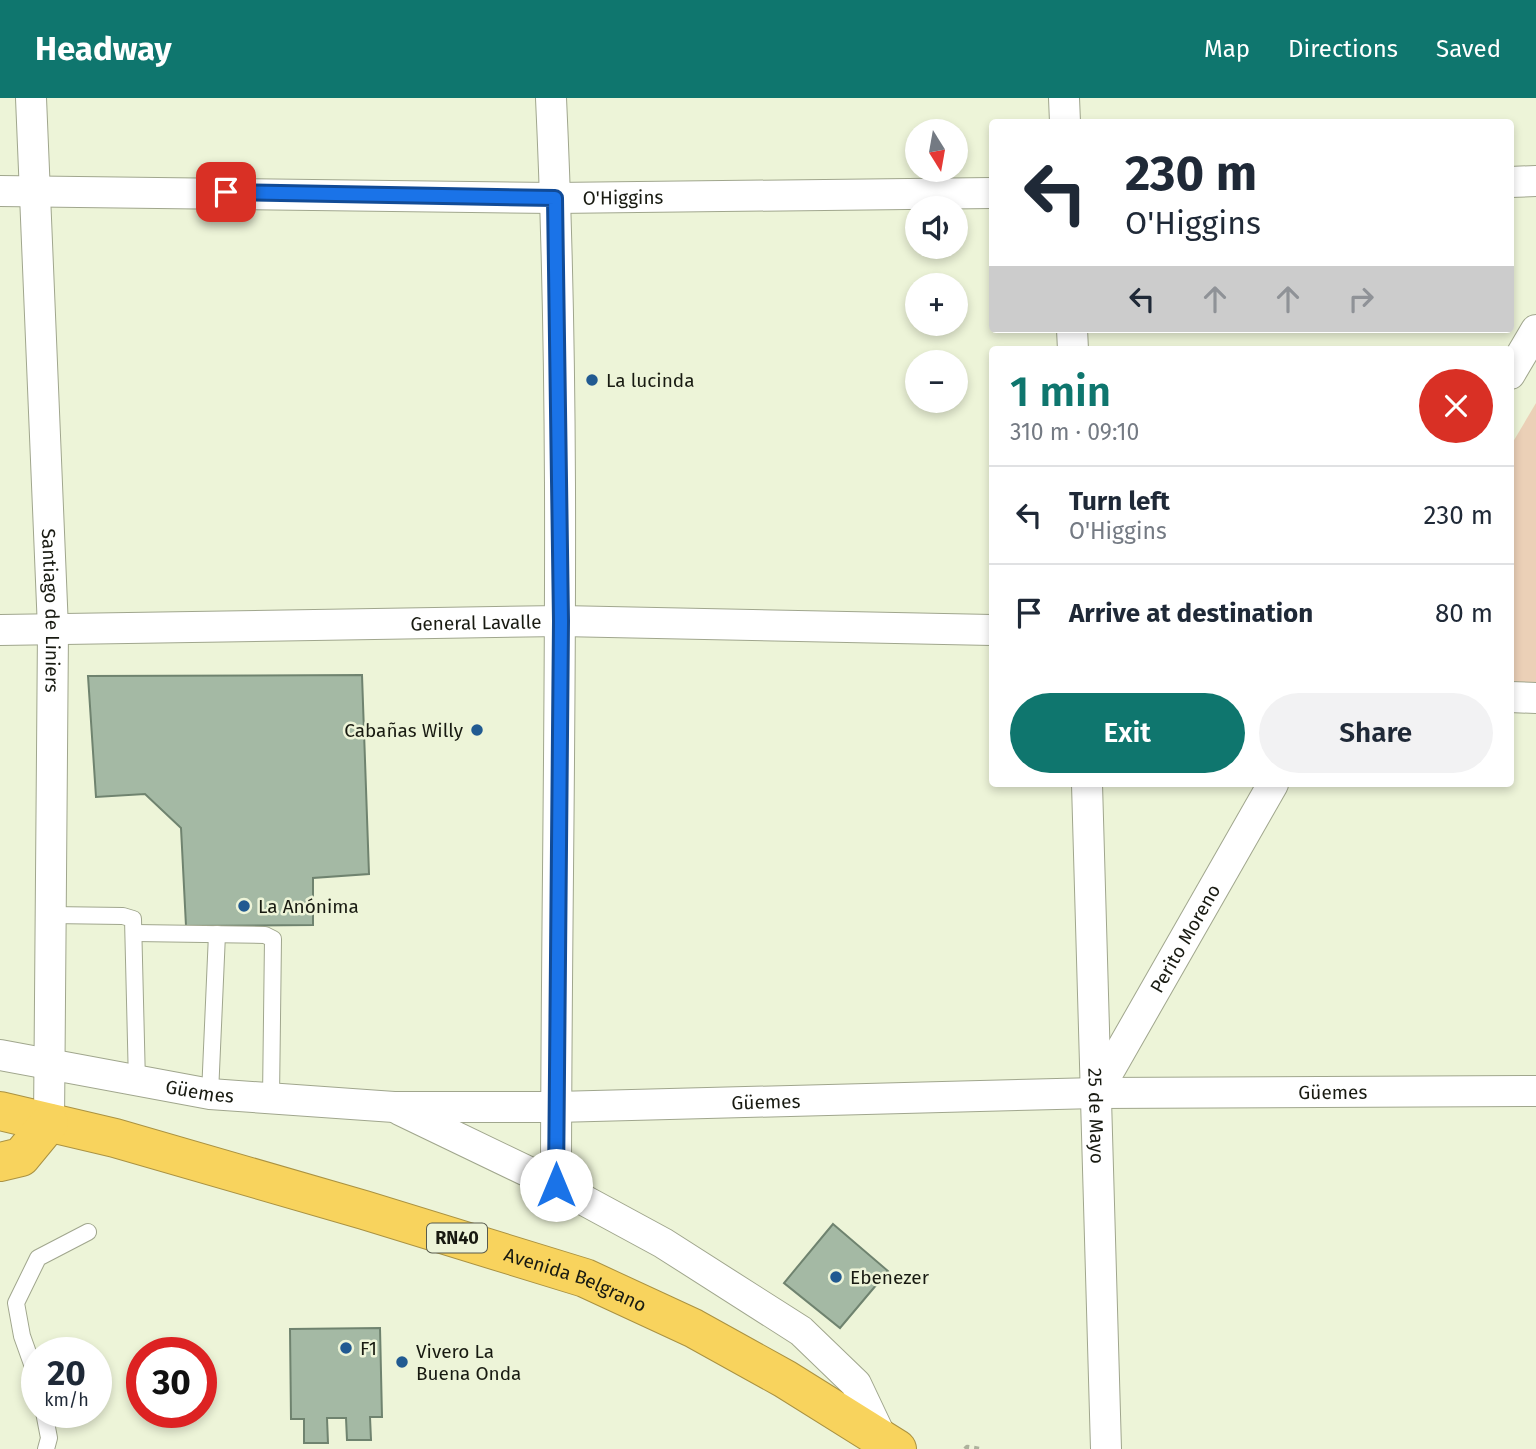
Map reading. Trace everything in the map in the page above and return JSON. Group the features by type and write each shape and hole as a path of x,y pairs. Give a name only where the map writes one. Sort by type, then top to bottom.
{"highway":[{"name":"Avenida Belgrano","path":"0,1111 115,1138 585,1278 704,1335 785,1379 890,1446"},
{"path":"0,1162 21,1157 49,1123"}],"street":[{"name":"Santiago de Liniers","path":"32,98 33,189 52,629 49,1123"},
{"path":"551,98 561,621 556,1185"},
{"path":"1064,98 1065,119"},
{"path":"1514,182 1536,181"},
{"name":"O'Higgins","path":"0,191 33,189 555,198 989,193"},
{"path":"1514,367 1536,330"},
{"name":"General Lavalle","path":"0,630 561,621 989,629"},
{"path":"1514,697 1536,698"},
{"name":"25 de Mayo","path":"1087,787 1105,1449"},
{"name":"Perito Moreno","path":"1097,1093 1271,787"},
{"name":"Güemes","path":"0,1055 137,1083 210,1094 394,1107 556,1107 1097,1093 1536,1091"},
{"path":"394,1107 556,1185 663,1242 800,1331 856,1384 890,1446"}],"lane":[{"path":"51,915 123,916 133,919 137,1083"},
{"path":"135,933 265,935 273,939 271,1098"},
{"path":"210,1094 217,934"},
{"path":"22,1337 16,1303 38,1258 88,1232"},
{"path":"46,1428 46,1449"}],"path":[{"path":"965,1449 980,1449"}],"shaded area":[{"path":"1536,403 1536,683 1514,683 1514,440"}],"building":[{"path":"362,675 369,874 313,878 313,925 186,926 181,828 145,794 96,797 88,676"},
{"name":"Ebenezer","path":"833,1224 888,1271 840,1328 784,1283"},
{"path":"380,1328 382,1417 370,1417 371,1440 347,1440 346,1418 327,1418 328,1443 304,1443 304,1419 291,1419 290,1329"}],"place":[{"name":"La lucinda","path":"592,380"},
{"name":"Cabañas Willy","path":"477,730"},
{"name":"La Anónima","path":"244,906"},
{"name":"Ebenezer","path":"836,1277"},
{"name":"F1","path":"346,1348"},
{"name":"Vivero La Buena Onda","path":"402,1362"}],"route":[{"path":"226,192 555,198 561,621 556,1185"}]}
